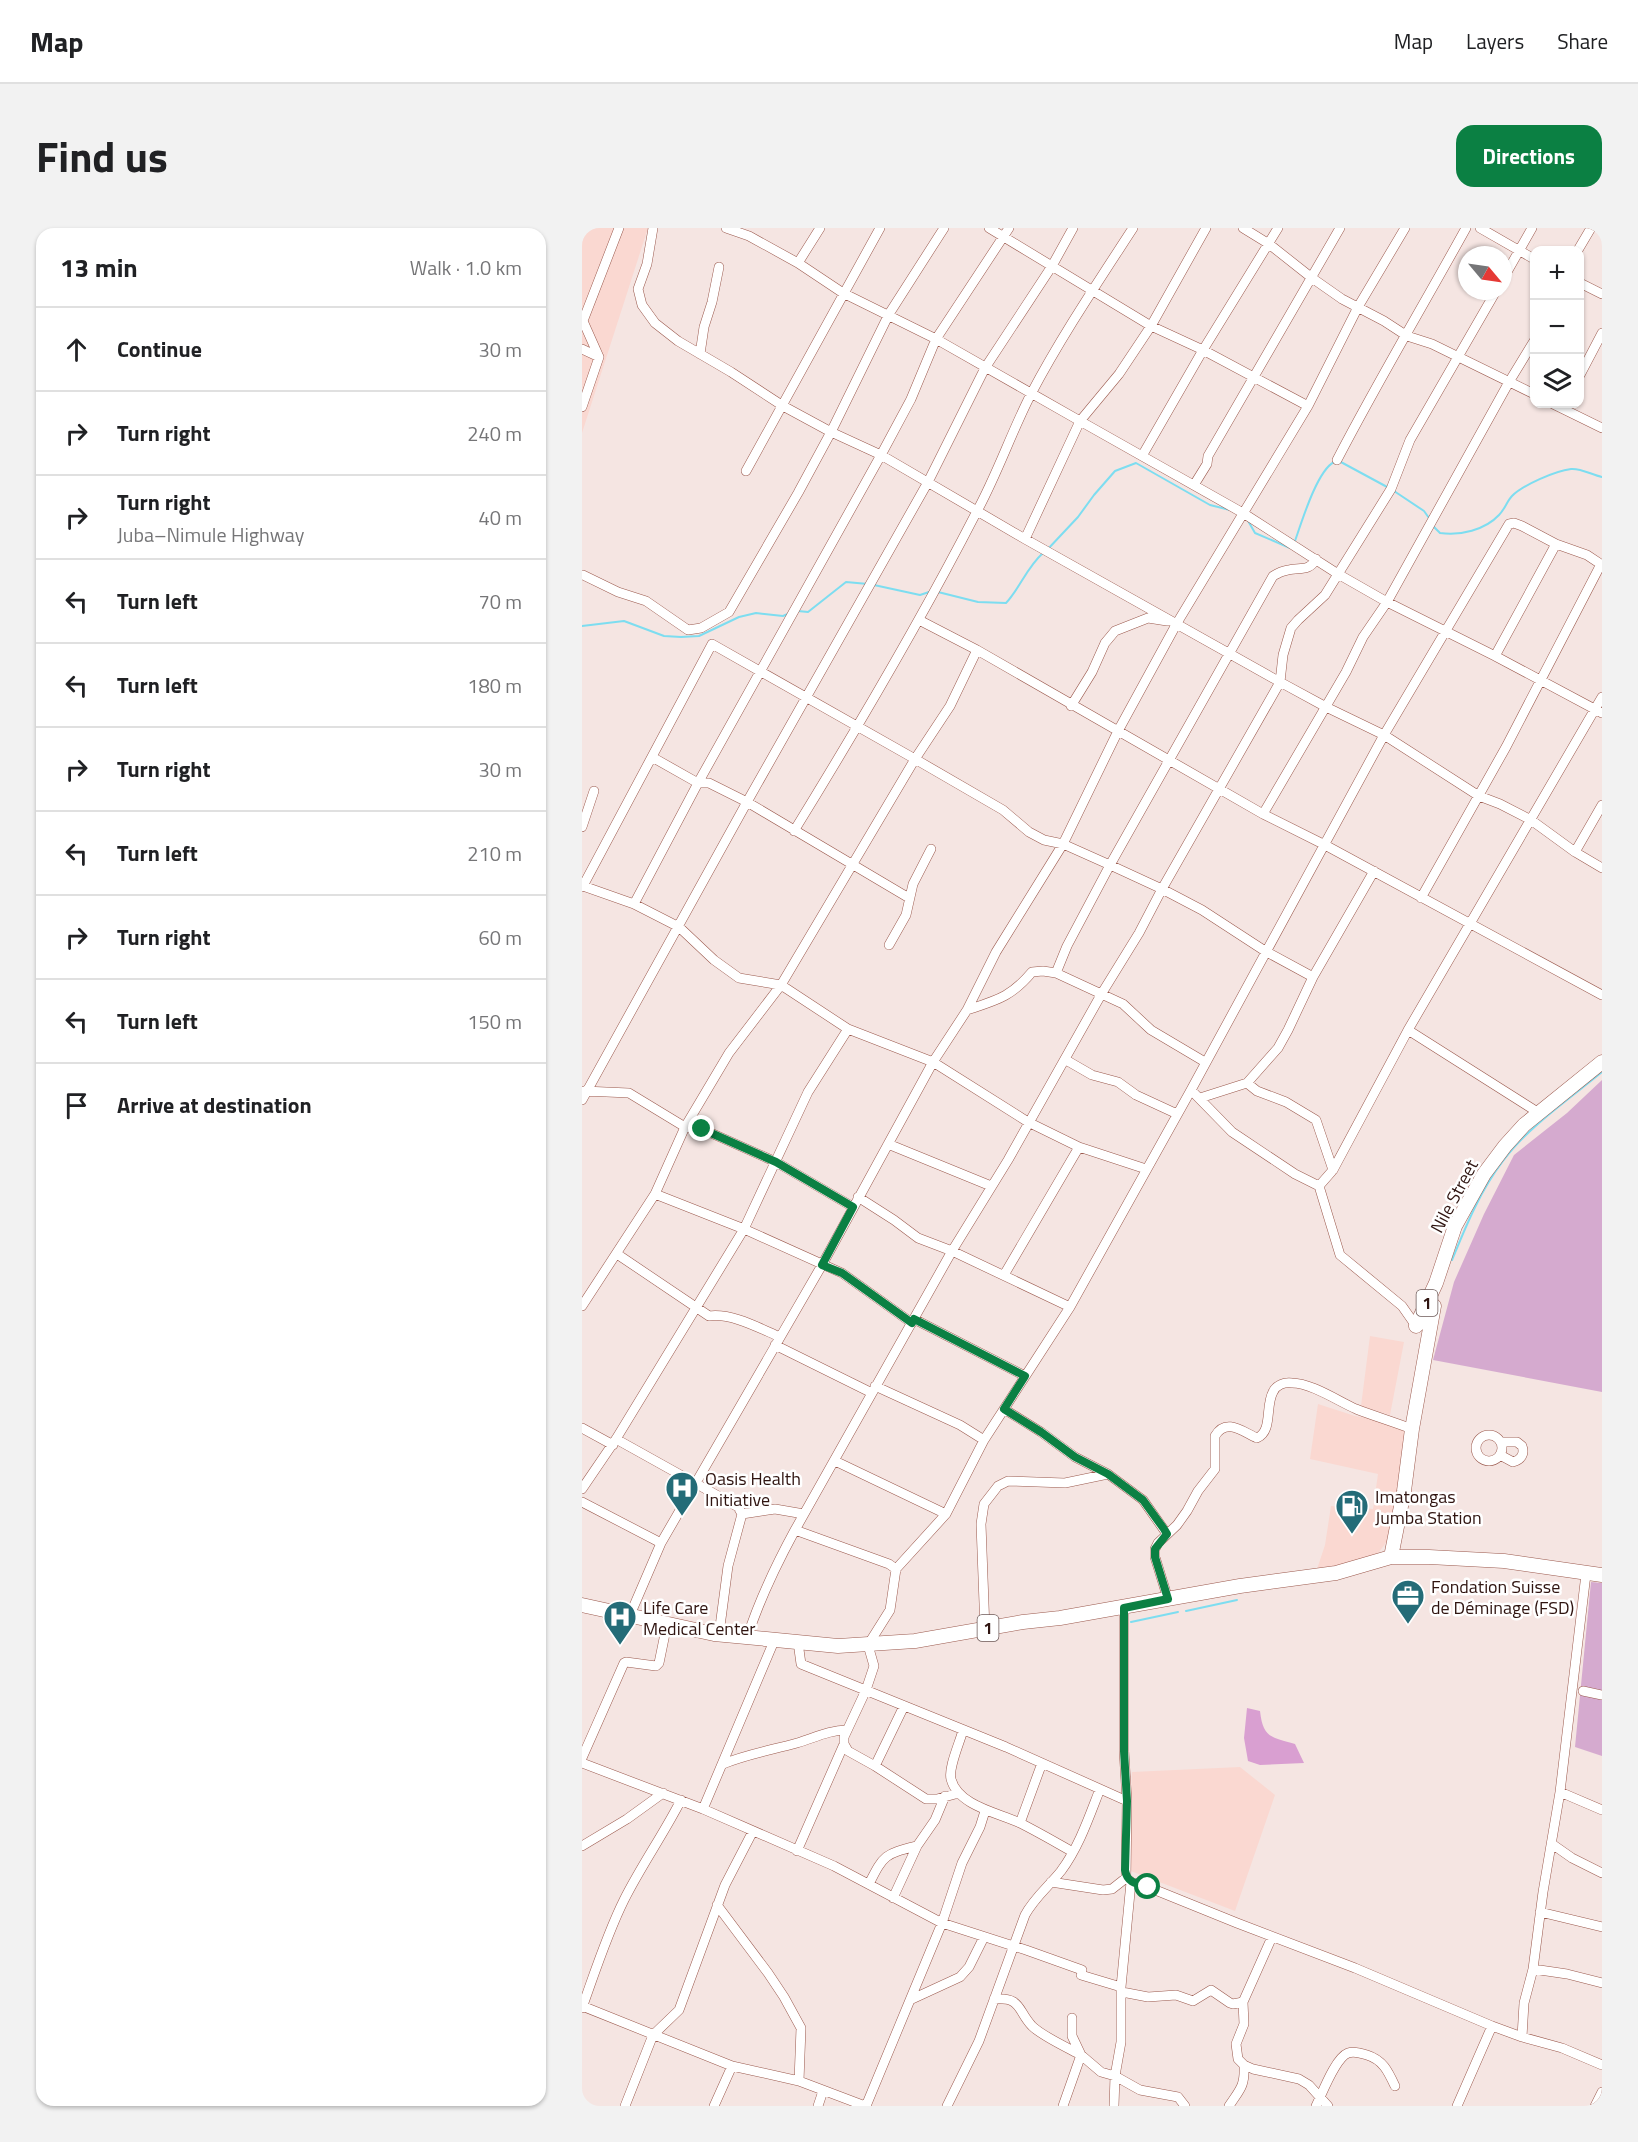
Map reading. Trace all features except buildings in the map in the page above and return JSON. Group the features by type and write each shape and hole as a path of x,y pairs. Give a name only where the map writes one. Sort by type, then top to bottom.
{"main road":[{"name":"Nile Street","path":"1416,1326 1436,1283 1455,1226 1471,1196 1505,1146 1539,1113 1602,1062"},
{"name":"1","path":"582,1605 747,1638 838,1646 868,1645 915,1641 1124,1608 1274,1580 1336,1573 1391,1557 1434,1306 1416,1326"},
{"path":"1391,1557 1504,1561 1602,1575"}],"street":[{"path":"582,406 599,357 582,321 620,228"},
{"path":"653,228 647,264 638,289 642,305 655,323 678,341 783,406 881,455 1280,682 1384,735 1479,796 1531,820 1575,852 1602,868"},
{"path":"798,263 820,228"},
{"path":"746,471 880,228"},
{"path":"583,575 618,592 646,601 687,630 710,624 729,612 770,544 831,432 889,314 944,228"},
{"path":"989,228 1006,232 1052,266 1151,326 1203,350 1308,406"},
{"path":"853,1207 776,1162 702,1129 684,1127 628,1094 584,1094 928,482 985,368 1052,266 1073,228"},
{"path":"794,831 858,727 919,620 978,511 1032,394 1093,290 1133,228"},
{"path":"1024,538 1080,421 1119,374 1151,326 1206,228"},
{"path":"1243,228 1269,244 1342,299 1407,336 1432,344 1530,392"},
{"path":"1142,456 1203,350 1278,228"},
{"path":"1194,485 1207,464 1208,456 1340,228"},
{"path":"630,1615 661,1543 822,1265 933,1062 967,1010 996,952 1063,844 1175,622 1308,406 1358,307 1404,228"},
{"path":"1337,460 1372,393 1407,336 1466,228"},
{"path":"1480,228 1530,257"},
{"path":"1512,264 1532,228"},
{"path":"1580,246 1591,228"},
{"path":"733,229 798,263 843,293 936,339 1194,485 1387,602 1599,711"},
{"path":"634,904 698,783 911,399 936,339 1006,232"},
{"path":"700,354 704,327 719,267"},
{"path":"1584,285 1602,294"},
{"path":"747,1638 765,1589 873,1389 1139,933 1280,682 1283,655 1291,628 1325,595 1391,489 1410,440 1491,300"},
{"path":"1584,367 1602,333"},
{"path":"1263,814 1326,707 1363,637 1387,602 1530,348"},
{"path":"582,349 599,357"},
{"path":"1565,408 1602,428"},
{"path":"796,1851 866,1690 874,1666 868,1645 890,1610 896,1569 946,1514 984,1440 1070,1307 1384,735 1512,523 1556,544 1587,555 1602,564 1479,796 1421,898"},
{"path":"1495,656 1556,544"},
{"path":"1056,973 1067,946 1110,864 1273,576 1291,569 1305,570 1312,566 1316,559"},
{"path":"1071,705 1092,672 1105,643 1115,631 1148,618 1175,622"},
{"path":"919,620 1170,759 1263,814 1374,871 1602,995"},
{"path":"1146,1169 1079,1147 1028,1122 933,1062 848,1029 781,985 739,978 714,960 679,927 634,904 582,886 712,644 1003,810 1029,832 1044,840 1063,844 1110,864 1162,889 1202,910 1265,951 1313,977"},
{"path":"582,1306 655,1194 684,1127 729,1053 781,985 852,863 950,706 976,650"},
{"path":"1319,1186 1333,1170 1408,1030 1469,924 1599,711 1602,697"},
{"path":"652,757 698,783 709,783 747,802 909,898"},
{"path":"582,827 594,791"},
{"path":"1575,852 1602,805"},
{"path":"889,945 906,915 913,884 931,849"},
{"path":"1200,1098 1247,1083 1278,1048 1313,977 1374,871"},
{"path":"967,1010 1006,997 1021,986 1032,972 1056,973 1123,1004 1151,1030 1205,1062"},
{"path":"582,1489 614,1442 744,1229 808,1092 848,1029"},
{"path":"1408,1030 1539,1113"},
{"path":"1066,1059 1092,1075 1118,1082 1136,1095 1175,1113"},
{"path":"1247,1083 1257,1091 1286,1102 1316,1120 1333,1170"},
{"path":"1191,1090 1232,1132 1295,1174 1319,1186 1340,1255 1402,1306 1416,1326"},
{"path":"888,1144 991,1186"},
{"path":"1004,1275 1079,1147"},
{"path":"655,1194 744,1229 842,1273 913,1321 1025,1376"},
{"path":"858,1197 918,1238 952,1251 1070,1307"},
{"path":"616,1254 709,1316 717,1315 739,1320 873,1389 960,1425 984,1440"},
{"path":"1168,1599 1155,1557 1155,1549 1182,1518 1198,1491 1215,1469 1217,1432 1222,1428 1233,1426 1240,1427 1257,1438 1261,1436 1266,1428 1270,1397 1279,1385 1292,1383 1306,1386 1357,1409 1412,1429"},
{"path":"1004,1409 1075,1457 1108,1474 1143,1500 1167,1534"},
{"path":"582,1428 695,1483 738,1507 742,1514 728,1566 719,1634"},
{"path":"1488,1434 1496,1436 1502,1442 1503,1449 1500,1455 1492,1460 1484,1460 1478,1454 1476,1446 1480,1438 1488,1434"},
{"path":"1500,1455 1513,1462 1521,1458 1523,1454 1522,1446 1518,1442 1502,1442"},
{"path":"835,1461 946,1514"},
{"path":"985,1630 981,1524 984,1504 998,1486 1008,1481 1065,1483 1108,1474"},
{"path":"582,1502 661,1543"},
{"path":"742,1514 775,1509 804,1514"},
{"path":"795,1530 878,1560 896,1569"},
{"path":"1522,2037 1524,2003 1533,1969 1560,1792 1587,1574"},
{"path":"1114,2106 1121,2042 1121,1989 1129,1880 1124,1751 1124,1608"},
{"path":"667,1624 659,1663 656,1666 626,1662 624,1664 582,1760 834,1866 942,1923 1015,1946 1121,1989 1148,1997 1176,1995 1193,2001 1211,1990 1230,2003 1243,2002"},
{"path":"703,1809 774,1641"},
{"path":"798,1642 801,1664 1042,1763 1127,1801"},
{"path":"1583,1691 1602,1695"},
{"path":"875,1766 904,1706"},
{"path":"723,1764 754,1753 798,1743 818,1735 837,1730 848,1730"},
{"path":"963,1730 951,1772 951,1780 959,1793 986,1811 1020,1823 1073,1852"},
{"path":"844,1744 848,1751 926,1799 959,1793"},
{"path":"1020,1823 1042,1763"},
{"path":"947,2106 975,2050 1025,1915 1031,1904 1061,1871 1073,1852 1083,1834 1100,1790"},
{"path":"1560,1792 1602,1810"},
{"path":"582,1846 627,1819 663,1793"},
{"path":"894,1898 917,1846 935,1820 945,1796"},
{"path":"681,1800 622,1903 582,2007 732,2066 799,2081 866,2106 942,1923 962,1863 986,1811"},
{"path":"625,2106 653,2035 679,2010 725,1885 753,1831"},
{"path":"1552,1844 1572,1858 1602,1873"},
{"path":"869,1884 884,1857 892,1852 917,1846"},
{"path":"1051,1882 1103,1890 1129,1880 1398,1985 1492,2026 1562,2048 1602,2065"},
{"path":"717,1905 768,1972 801,2028 799,2081"},
{"path":"1540,1912 1602,1927"},
{"path":"1272,1937 1243,2002 1244,2024 1236,2044 1238,2059 1244,2065 1299,2079 1309,2085 1318,2102 1328,2106"},
{"path":"910,2000 960,1977 969,1967 984,1938"},
{"path":"1533,1969 1567,1974 1602,1983"},
{"path":"994,1999 1007,1998 1019,2004 1033,2027 1081,2055 1101,2072 1116,2076 1140,2090 1178,2097 1185,2106"},
{"path":"1063,2106 1081,2055 1072,2036 1072,2018"},
{"path":"1457,2106 1492,2026"},
{"path":"1318,2102 1342,2057 1352,2052 1367,2055 1381,2062 1395,2086"},
{"path":"1229,2106 1241,2091 1244,2081 1244,2065"},
{"path":"714,2106 732,2066"},
{"path":"818,2106 823,2091"},
{"path":"1595,2106 1602,2092"}],"shaded area":[{"path":"582,228 648,228 582,433"},
{"path":"1602,1080 1602,1392 1433,1360 1454,1282 1484,1214 1514,1155 1567,1113"},
{"path":"1370,1336 1404,1342 1390,1415 1361,1406"},
{"path":"1318,1404 1355,1416 1409,1425 1388,1540 1379,1552 1363,1563 1317,1569 1325,1545 1331,1506 1373,1509 1378,1474 1310,1459"},
{"path":"1591,1582 1602,1583 1602,1756 1575,1747"},
{"path":"1247,1708 1260,1711 1263,1727 1274,1738 1295,1744 1304,1763 1260,1765 1248,1761 1244,1738"},
{"path":"1240,1767 1275,1795 1235,1911 1128,1870 1132,1772"}],"waterway":[{"path":"1339,461 1389,488"},
{"path":"1295,541 1316,486 1334,462"},
{"path":"1047,550 1078,517 1115,471 1136,463 1210,505 1230,510"},
{"path":"1433,526 1440,533 1448,534 1464,533 1487,525 1499,515 1510,498 1517,492 1531,483 1564,470 1575,469 1602,477"},
{"path":"1394,491 1424,511 1429,518"},
{"path":"1247,519 1255,533 1290,548"},
{"path":"938,592 978,602 1006,603 1043,553"},
{"path":"798,611 808,612 846,582 868,584"},
{"path":"874,585 920,595 929,592"},
{"path":"582,626 624,621 664,636 699,636 739,617 756,613 783,616 790,613"},
{"path":"1452,1260 1480,1197 1513,1148 1537,1125 1602,1072"},
{"path":"1186,1611 1237,1600"},
{"path":"1131,1622 1178,1612"}],"place":[{"name":"Oasis Health Initiative","path":"682,1517"},
{"name":"Imatongas Jumba Station","path":"1352,1535"},
{"name":"Fondation Suisse de Déminage (FSD)","path":"1408,1625"},
{"name":"Life Care Medical Center","path":"620,1646"}],"route":[{"path":"702,1129 776,1162 853,1207 822,1265 842,1273 912,1323 914,1319 1025,1376 1004,1409 1075,1457 1108,1474 1143,1500 1167,1534 1158,1543 1155,1557 1168,1599 1124,1608 1124,1751 1127,1778 1125,1870 1126,1878 1131,1882 1148,1887"}]}
